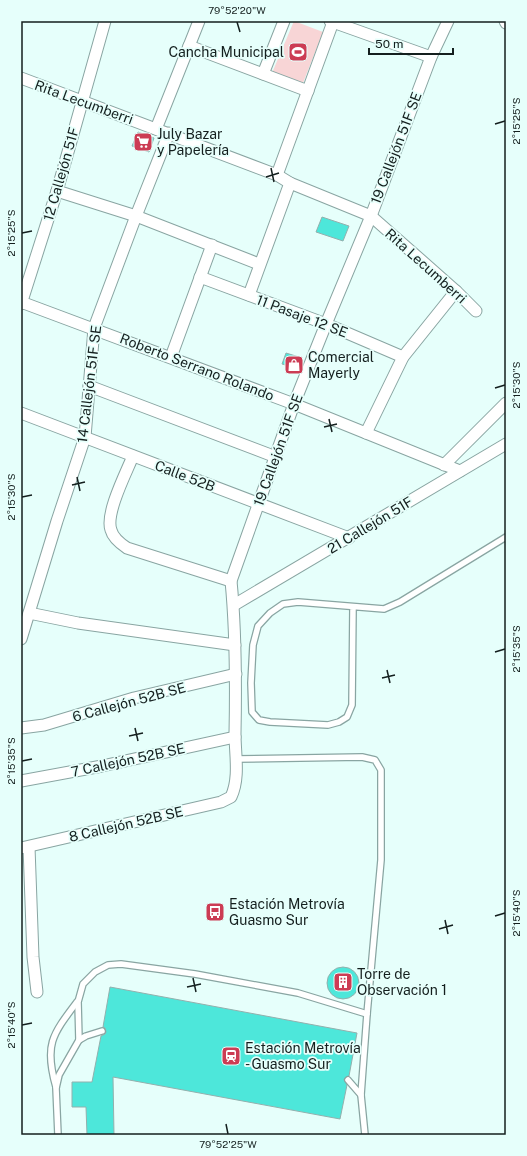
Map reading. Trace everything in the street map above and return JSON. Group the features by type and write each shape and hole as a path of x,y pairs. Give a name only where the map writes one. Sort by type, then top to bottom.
{"street":[{"name":"12 Callejón 51F","path":"21,303 57,190 105,21"},
{"path":"156,129 198,21"},
{"path":"263,74 284,21"},
{"path":"277,175 308,91 331,21 431,57"},
{"name":"19 Callejón 51F SE","path":"231,797 235,790 236,674 234,605 231,581 294,404 371,216 431,57 448,21"},
{"path":"189,46 308,91"},
{"name":"Rita Lecumberri","path":"21,78 277,175 290,183 371,216 456,291 476,311"},
{"name":"14 Callejón 51F SE","path":"21,639 57,521 85,437 94,328 169,133"},
{"path":"249,295 259,264 290,183"},
{"path":"57,190 136,216 259,264"},
{"path":"171,357 212,245"},
{"name":"11 Pasaje 12 SE","path":"200,277 326,324 403,357"},
{"path":"366,433 403,357 456,291"},
{"name":"Roberto Serrano Rolando","path":"21,303 94,328 294,404 460,472"},
{"path":"89,386 276,457"},
{"path":"444,465 506,403"},
{"name":"Calle 52B","path":"21,413 258,505 349,538"},
{"name":"21 Callejón 51F","path":"234,605 506,444"},
{"path":"133,456 112,508 109,520 111,530 118,542 127,548 231,581"},
{"path":"29,613 78,623 235,645"},
{"name":"6 Callejón 52B SE","path":"21,728 44,725 134,698 236,674"},
{"name":"7 Callejón 52B SE","path":"21,781 102,766 235,737"},
{"name":"8 Callejón 52B SE","path":"25,847 221,802 231,797"},
{"path":"25,847 37,992"}],"lane":[{"path":"353,607 352,705 347,717 339,722 328,725 259,720 252,712 251,683 253,645 258,626 270,613 283,604 298,602 384,609 400,602 506,537"},
{"path":"236,759 362,757 375,760 381,770 381,860 361,1095 365,1135"},
{"path":"79,1040 78,1002 83,984 95,972 108,965 121,964 195,974 298,993 367,1014"},
{"path":"58,1135 56,1088 50,1067 50,1053 53,1038 63,1021 78,1002"},
{"path":"56,1088 59,1075 69,1055 79,1040 102,1031"},
{"path":"348,1080 361,1095"}],"shaded area":[{"name":"Cancha Municipal","path":"294,21 323,32 303,83 272,73"}],"building":[{"name":"July Bazar y Papelería","path":"138,132 154,138 149,152 132,146"},
{"path":"322,217 349,226 343,241 316,232"},
{"path":"286,353 299,357 296,368 282,364"},
{"name":"Torre de Observación 1","path":"340,967 346,967 356,974 359,983 358,989 352,996 346,999 340,999 330,992 327,986 327,980 334,970"},
{"path":"110,987 357,1033 349,1076 344,1079 347,1085 340,1119 113,1077 114,1135 87,1135 86,1107 72,1107 72,1082 92,1082 101,1036 106,1032 105,1028 103,1027"}],"place":[{"name":"Cancha Municipal","path":"298,52"},
{"name":"July Bazar y Papelería","path":"143,142"},
{"name":"Comercial Mayerly","path":"294,365"},
{"name":"Estación Metrovía Guasmo Sur","path":"215,912"},
{"name":"Torre de Observación 1","path":"343,982"},
{"name":"Estación Metrovía - Guasmo Sur","path":"231,1056"}]}
